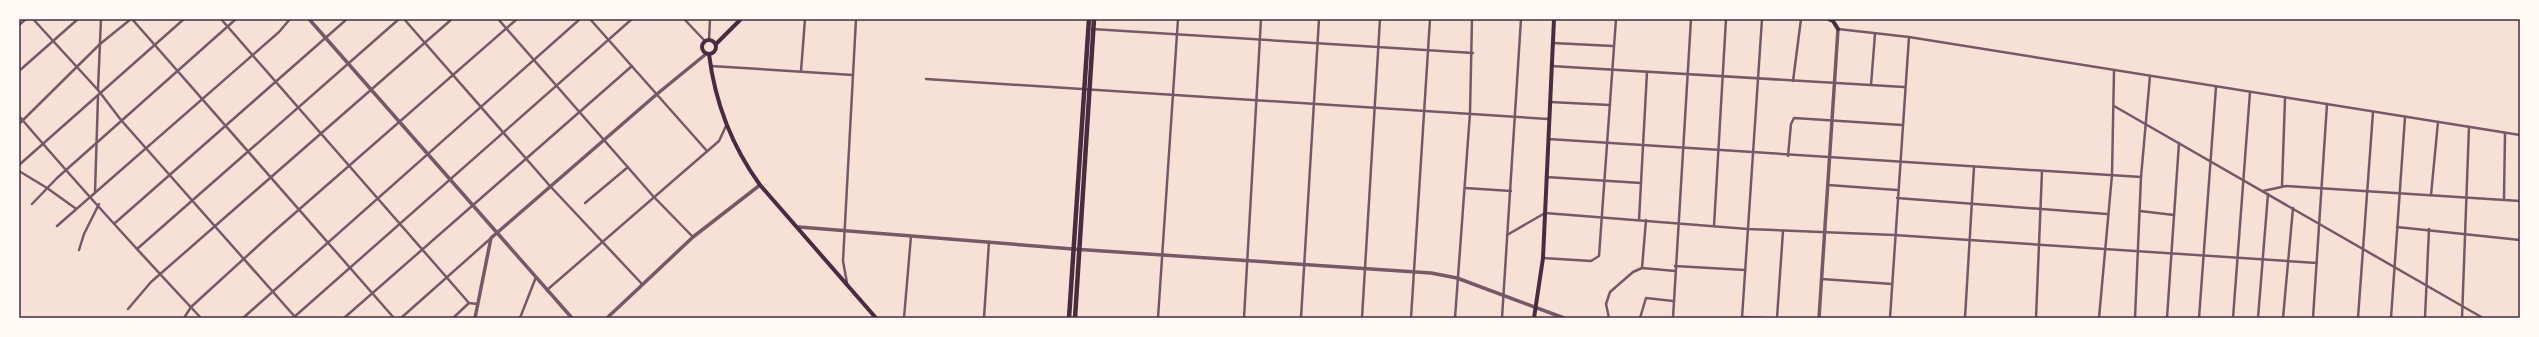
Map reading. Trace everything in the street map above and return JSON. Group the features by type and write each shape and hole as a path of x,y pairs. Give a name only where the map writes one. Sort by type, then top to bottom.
{"highway":[{"path":"1089,19 1091,29"},
{"path":"1075,318 1080,250 1080,197 1088,67 1091,29 1094,19"},
{"path":"1069,318 1073,249 1080,197"}],"main road":[{"path":"708,54 715,51 716,44 741,19"},
{"path":"1534,318 1543,258 1547,139 1554,19"},
{"path":"1828,19 1833,21 1838,29"},
{"path":"716,44 707,40 701,48 708,54 712,83 726,126 741,157 760,185 799,227 847,286 876,318"}],"street":[{"path":"19,25 26,19"},
{"path":"33,19 98,90 145,148 216,226 295,318 632,19"},
{"path":"19,71 78,19"},
{"path":"98,90 101,19"},
{"path":"19,124 100,44 131,19 394,318"},
{"path":"19,165 98,97 184,19"},
{"path":"221,19 276,80 469,303 478,304"},
{"path":"32,204 67,169 121,120 236,19"},
{"path":"58,226 75,208 95,193 290,19"},
{"path":"309,19 428,152 450,180 572,318"},
{"path":"116,223 346,19"},
{"path":"137,249 247,151 400,19"},
{"path":"404,19 550,186 642,284"},
{"path":"128,309 143,289 452,19"},
{"path":"498,19 653,196 693,237"},
{"path":"184,318 191,307 299,210 517,19"},
{"path":"243,318 272,290 580,19"},
{"path":"590,19 707,151"},
{"path":"684,19 707,40"},
{"path":"707,40 710,19"},
{"path":"801,71 805,19"},
{"path":"847,286 844,261 845,231 856,19"},
{"path":"1158,318 1178,19"},
{"path":"1244,318 1255,100 1261,19"},
{"path":"1301,318 1319,19"},
{"path":"1362,318 1377,47 1380,19"},
{"path":"1411,318 1430,19"},
{"path":"1455,318 1470,113 1473,53 1472,19"},
{"path":"1502,318 1516,117 1521,19"},
{"path":"1543,258 1591,261 1599,256 1616,19"},
{"path":"1673,318 1677,223 1691,19"},
{"path":"1714,226 1720,150 1726,19"},
{"path":"1762,19 1742,317 1765,318"},
{"path":"1793,81 1801,19"},
{"path":"1091,29 1473,53"},
{"path":"1819,318 1838,29 1909,37 2520,135"},
{"path":"1871,85 1875,34"},
{"path":"1890,318 1897,190 1909,37"},
{"path":"1552,43 1613,46"},
{"path":"401,318 656,94 708,54"},
{"path":"344,318 632,66"},
{"path":"710,66 853,75"},
{"path":"1551,66 1904,87"},
{"path":"2099,318 2103,250 2112,176 2114,71"},
{"path":"1639,220 1647,72"},
{"path":"2134,318 2139,252 2141,177 2147,124 2150,76"},
{"path":"926,79 1548,119"},
{"path":"2200,318 2203,256 2216,87"},
{"path":"2233,318 2250,92"},
{"path":"95,193 95,145 98,97"},
{"path":"2282,186 2285,98"},
{"path":"1549,102 1610,105"},
{"path":"2313,318 2328,104"},
{"path":"2114,106 2483,318"},
{"path":"2358,318 2366,191 2373,112"},
{"path":"19,116 116,223 159,275 201,318"},
{"path":"2391,318 2405,117"},
{"path":"1788,156 1791,124 1794,118 1902,126"},
{"path":"2431,195 2438,122"},
{"path":"547,290 653,196 719,141 726,126"},
{"path":"2462,318 2463,233 2469,127"},
{"path":"2504,199 2505,133"},
{"path":"1547,139 1608,141 1788,156 2141,177"},
{"path":"2167,318 2179,143"},
{"path":"585,203 628,167"},
{"path":"1966,318 1974,167"},
{"path":"19,171 47,188 75,208"},
{"path":"2036,318 2042,171"},
{"path":"1546,176 1641,183"},
{"path":"607,318 693,237 760,185"},
{"path":"1828,185 1897,190"},
{"path":"2263,191 2282,186 2520,201"},
{"path":"1465,188 1511,191"},
{"path":"2258,318 2268,194"},
{"path":"1897,198 2107,214"},
{"path":"79,250 99,204"},
{"path":"2283,318 2292,208"},
{"path":"2140,211 2174,215"},
{"path":"1507,235 1545,213 1783,231 1894,235 2316,263"},
{"path":"1642,268 1646,220"},
{"path":"799,227 1080,250 1414,271 1457,278 1504,294 1564,318"},
{"path":"2397,227 2429,229 2520,240"},
{"path":"2425,318 2429,229"},
{"path":"1777,318 1783,231"},
{"path":"904,318 911,236"},
{"path":"475,318 491,238"},
{"path":"984,318 989,242"},
{"path":"1675,266 1745,270"},
{"path":"1609,318 1606,304 1610,292 1633,272 1642,268 1675,271"},
{"path":"520,318 536,277"},
{"path":"1822,279 1892,284"},
{"path":"1640,318 1646,298 1673,301"},
{"path":"453,318 469,303"}]}
